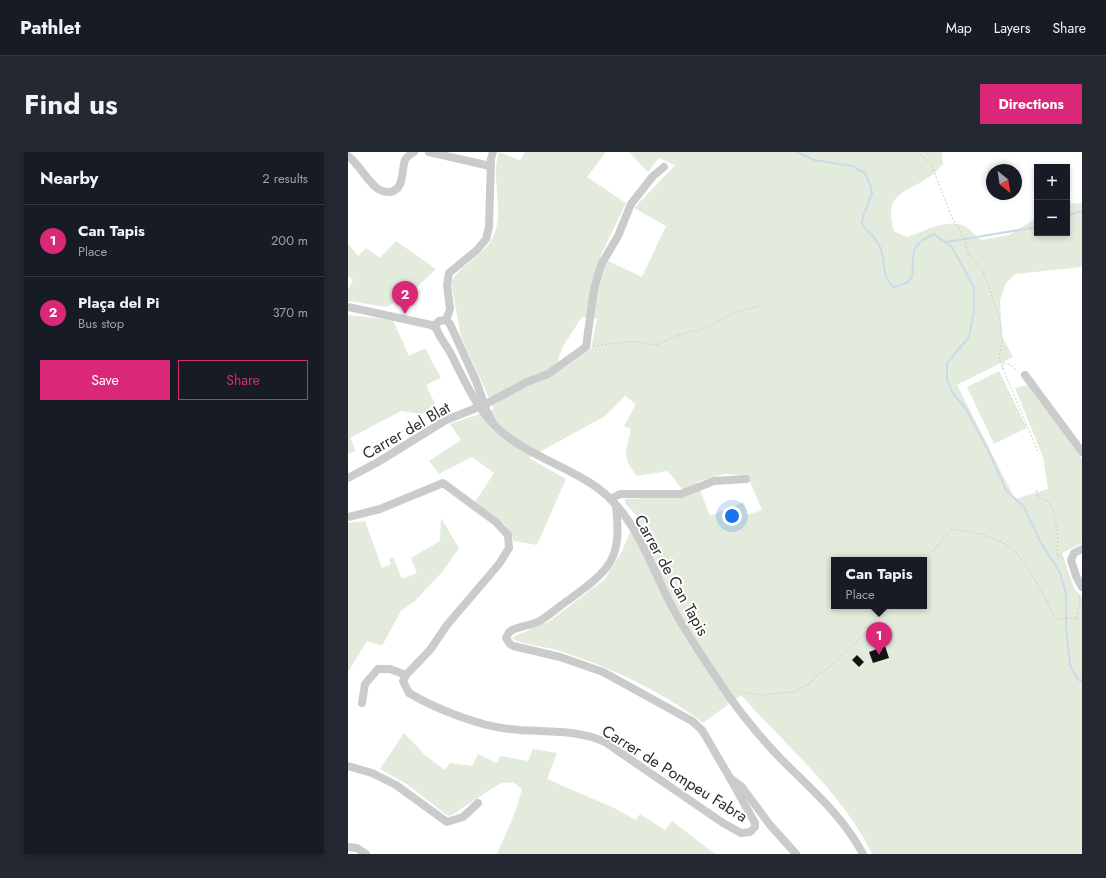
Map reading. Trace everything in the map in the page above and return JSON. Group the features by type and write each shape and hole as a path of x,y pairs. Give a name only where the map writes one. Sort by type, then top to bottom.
{"street":[{"path":"348,156 359,166 372,184 382,191 388,192 399,186 406,158 414,152"},
{"path":"430,152 490,166"},
{"path":"348,307 431,325 438,331 447,334 450,309 447,285 449,273 477,250 486,239 489,227 490,166 493,152"},
{"path":"586,347 594,289 601,265 618,236 631,204 654,176 664,167"},
{"path":"438,331 439,321 448,323"},
{"path":"448,323 476,381 482,406"},
{"name":"Carrer de Can Tapis","path":"438,331 494,425 508,437 583,478 610,499 616,506 639,538 671,604 696,647 725,690 756,733 847,826 862,854"},
{"name":"Carrer del Blat","path":"348,478 378,462 446,420 482,406 527,382 548,374 586,347"},
{"path":"1025,375 1082,452"},
{"path":"610,499 620,494 681,494 714,482 746,479"},
{"path":"348,517 380,509 443,483 496,522 508,535 509,548 499,564 447,625 430,650 406,674 390,669 378,669 366,684 362,703"},
{"path":"616,506 617,545 611,562 606,569 590,584 544,618 509,632 506,638 507,641 513,646 560,657 604,672 675,710 702,730 730,778 742,787 770,825 796,854"},
{"path":"1080,584 1071,558 1082,549"},
{"name":"Carrer de Pompeu Fabra","path":"406,674 403,681 409,693 465,718 509,729 558,731 584,734 596,738 723,823 741,833 750,832 755,827 755,823 730,778"},
{"path":"348,766 368,772 396,785 447,822 463,817 478,803"},
{"path":"348,847 357,848 366,854"}],"path":[{"path":"917,152 931,164 953,220 962,234 969,255 982,269 987,281 1000,321 1002,340 999,359 1002,369 1039,454"},
{"path":"586,347 632,342 656,345 675,336 706,328 736,312 758,306"},
{"path":"1002,369 1004,362 1006,362 1017,371 1025,375"},
{"path":"1036,490 1038,497 1048,501 1053,509 1058,535 1057,556 1071,558"},
{"path":"927,558 952,529 968,531 986,537 1009,547 1020,558 1050,606 1052,615 1057,620 1076,618 1082,620"},
{"path":"1076,618 1080,602 1080,584"},
{"path":"725,690 761,695 795,692 810,683 818,674 830,667 862,636 883,609"}],"shaded area":[{"path":"499,152 520,160 525,152 606,152 587,177 626,203 600,257 642,277 666,226 634,208 675,165 659,158 648,172 629,152 942,152 943,164 932,175 906,190 894,200 891,218 894,231 907,237 942,225 957,224 964,226 981,240 1009,235 1034,220 1034,236 1070,236 1070,204 1082,203 1082,267 1015,274 1006,283 1000,301 1002,336 1013,357 957,385 1015,499 1048,489 1043,457 1015,388 1027,385 1082,459 1082,543 1062,553 1074,588 1082,597 1082,854 872,854 860,832 829,790 741,695 703,723 670,700 616,672 554,649 531,645 513,638 550,621 605,579 622,551 637,516 625,503 625,499 687,496 668,471 637,476 632,469 626,454 631,429 624,426 636,404 625,396 605,416 529,458 566,479 537,545 514,541 508,528 503,523 475,502 494,473 472,457 439,474 429,461 461,440 450,424 494,409 461,337 451,283 460,271 491,241 495,232 498,212 496,172","holes":["582,317 597,319 591,349 564,368 558,360 563,346","724,474 747,475 762,510 747,515 744,502 710,516 697,482"]},
{"path":"396,241 436,269 416,288 387,307 348,301 348,289 353,280 348,276 348,244 358,256 366,248 380,258"},
{"path":"348,315 393,320 409,356 425,348 441,378 426,385 435,404 422,414 401,411 350,438 356,451 348,454"},
{"path":"999,371 1027,428 994,444 967,387"},
{"path":"441,518 459,548 443,571 415,601 401,611 382,646 367,641 348,672 348,523 365,521 382,568 391,564 389,559 393,557 402,579 417,573 411,558 440,541"},
{"path":"404,733 425,755 445,770 450,763 472,766 478,754 497,763 500,756 528,761 533,749 557,753 547,779 614,808 636,820 640,814 665,830 672,821 715,854 497,854 516,810 522,789 513,782 502,783 452,815 448,816 408,785 380,769"}],"building":[{"path":"885,646 889,658 873,663 869,652"},
{"path":"857,655 864,662 859,667 852,660"}],"waterway":[{"path":"797,152 814,160 852,166 865,173 871,187 872,194 863,216 862,224 880,247 885,274 894,287 907,283 912,277 913,256 916,247 925,238 934,234 952,247 974,287 974,310 969,337 947,363 947,379 952,392 966,409 990,454 1006,490 1024,507 1040,541 1060,573 1066,594 1066,628 1070,665 1077,679 1082,681"},
{"path":"1070,215 1082,211"},
{"path":"946,242 1034,227"}],"place":[{"name":"Plaça del Pi","path":"405,314"},
{"name":"Can Tapis","path":"879,655"}]}
